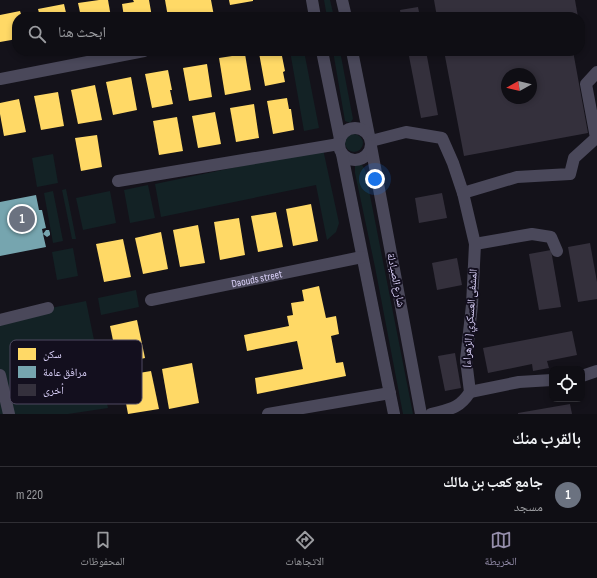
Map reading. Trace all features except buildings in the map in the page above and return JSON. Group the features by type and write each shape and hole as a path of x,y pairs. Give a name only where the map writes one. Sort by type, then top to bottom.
{"street":[{"path":"312,0 314,12"},
{"path":"342,0 345,12"},
{"path":"0,79 118,56"},
{"path":"323,56 394,414"},
{"name":"شارع الصيادلة","path":"353,56 421,414"},
{"path":"463,193 517,177 570,174 574,158 596,138 586,84 597,72"},
{"path":"356,127 361,129 370,141 366,155 356,160 346,157 340,145 346,130 356,127"},
{"name":"المشفى العسكري ( الزهراء)","path":"370,141 406,132 442,138 453,163 463,193 475,244 472,305 466,360 470,392"},
{"path":"118,181 340,145"},
{"path":"475,244 532,234 551,237 557,250"},
{"name":"Daouds street","path":"151,300 362,257"},
{"path":"0,320 48,308"},
{"path":"585,375 597,371"},
{"path":"0,375 9,414"},
{"path":"431,414 456,407 465,400 470,392 519,382 549,380"},
{"path":"268,414 390,393"}],"shaded area":[{"path":"324,0 330,0 333,12 326,12"},
{"path":"291,56 305,56 319,128 304,131"},
{"path":"334,56 341,56 353,119 350,123 345,121"},
{"path":"354,134 360,137 363,143 360,149 354,152 348,149 345,143 348,137"},
{"path":"323,149 339,223 336,232 327,240 316,185 161,217 155,184"},
{"path":"53,154 58,183 37,187 32,158"},
{"path":"355,165 362,165 365,170 413,414 403,414 375,267 355,173"},
{"path":"148,185 155,218 130,223 124,190"},
{"path":"66,189 76,239 72,239 62,190"},
{"path":"53,191 63,241 53,243 44,193"},
{"path":"110,191 116,223 83,230 76,198"},
{"path":"73,248 78,276 57,280 52,252"},
{"path":"136,290 139,307 101,315 98,298"},
{"path":"86,301 94,340 10,340 10,404 107,404 108,408 68,414 0,414 0,318"}],"place":[{"name":"جامع كعب بن مالك","path":"22,219"}]}
